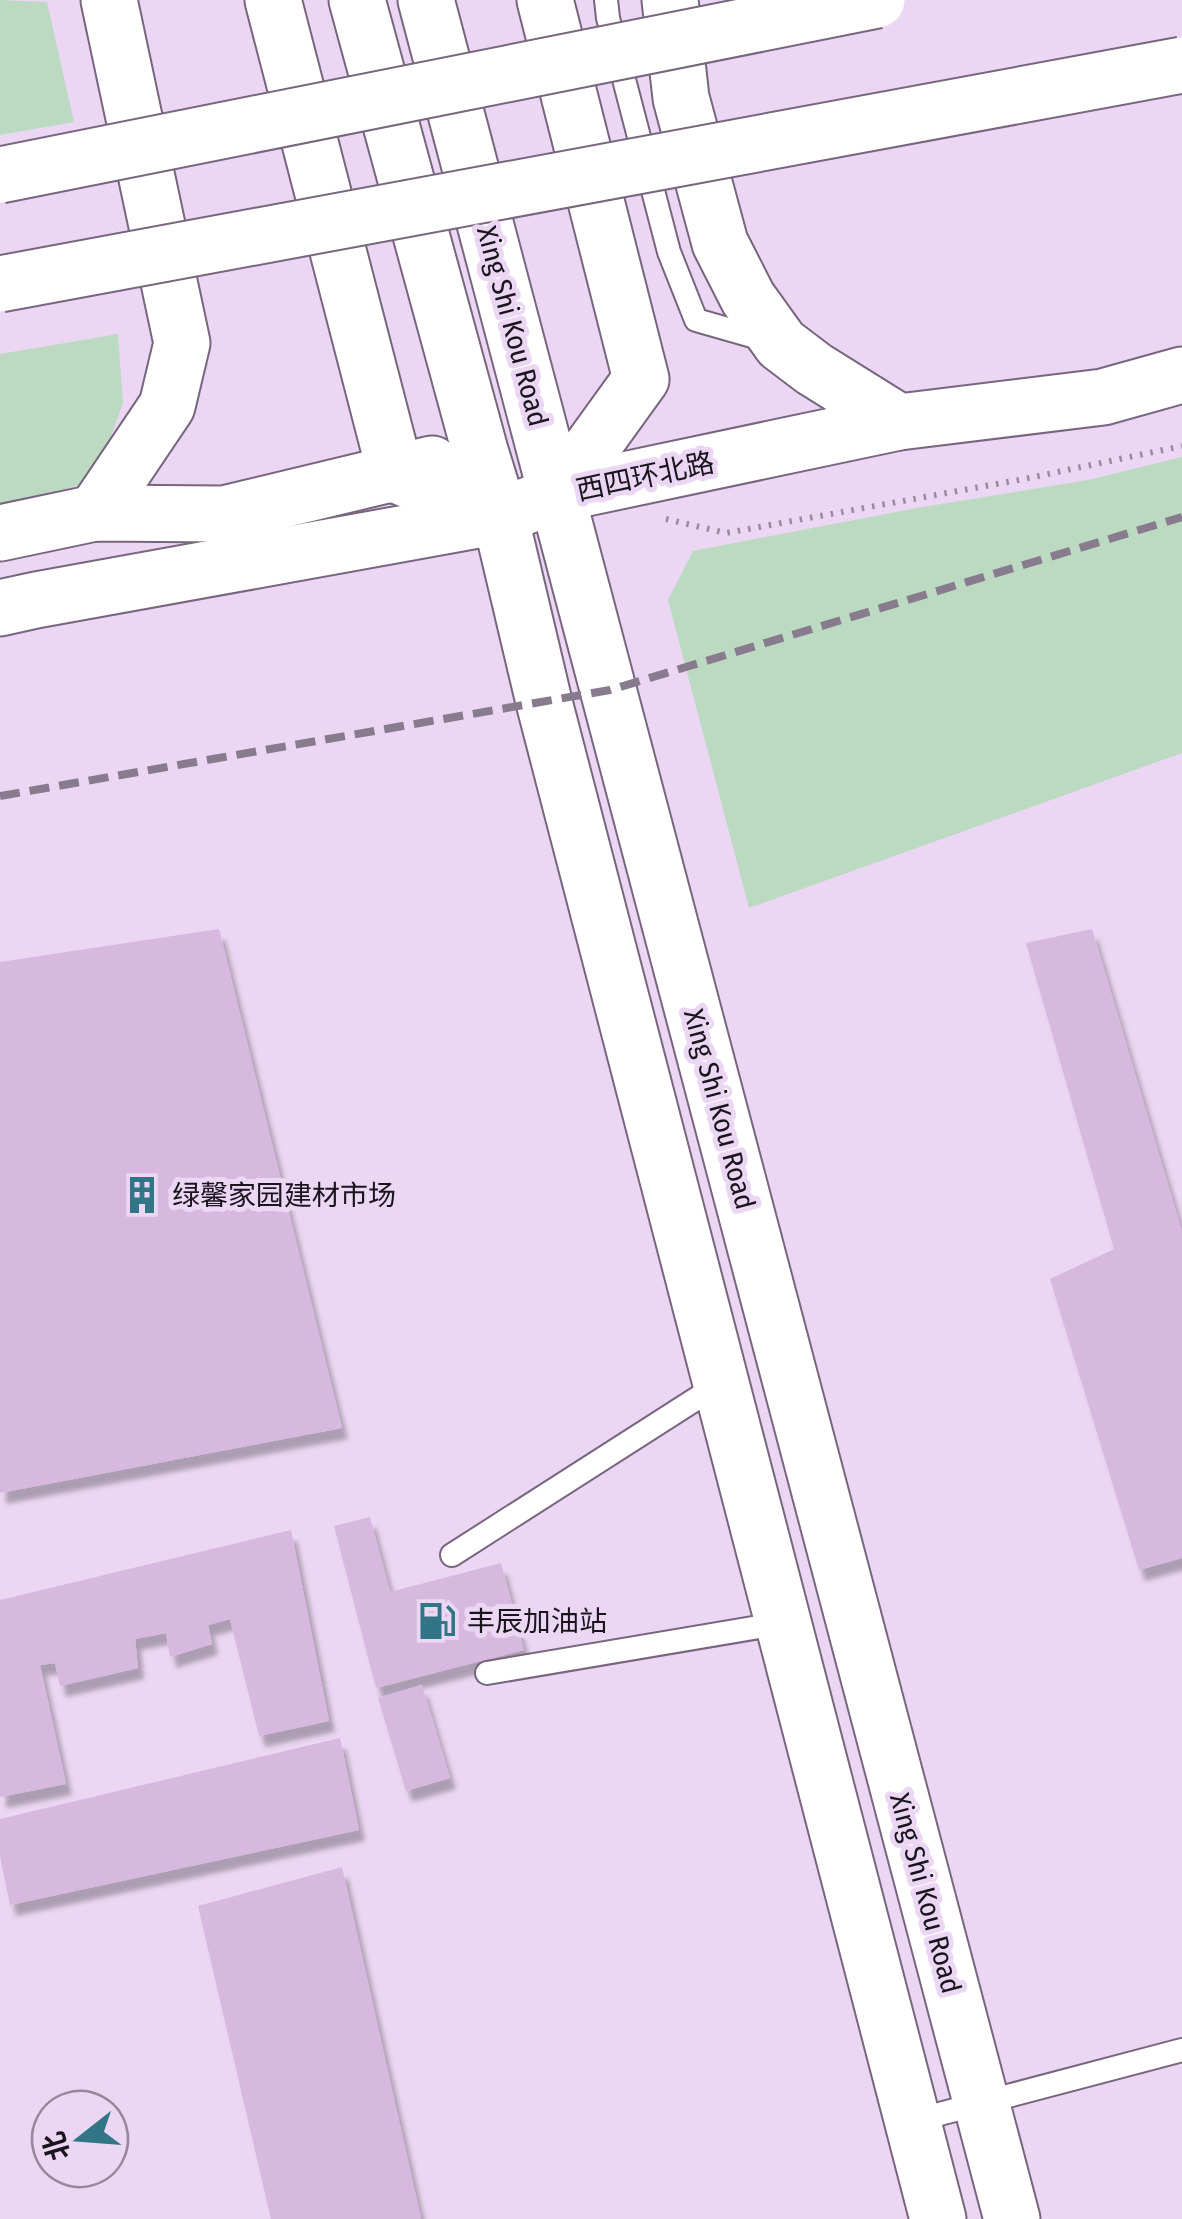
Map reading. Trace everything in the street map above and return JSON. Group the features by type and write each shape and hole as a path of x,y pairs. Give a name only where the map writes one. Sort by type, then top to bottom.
{"main road":[{"path":"95,514 167,406 182,343 109,0"},
{"path":"273,0 396,474"},
{"path":"356,0 500,516 548,721 938,2219"},
{"name":"Xing Shi Kou Road","path":"426,0 1012,2219"},
{"path":"18,604 500,516 558,494 641,379 545,0"},
{"path":"670,0 681,98 720,244 748,298 781,344 900,422"},
{"path":"0,174 878,0"},
{"path":"0,284 1182,65"},
{"name":"西四环北路","path":"480,451 558,494 900,422 1103,397 1182,375"},
{"path":"18,604 224,514 480,451"},
{"path":"396,474 500,516"},
{"path":"0,534 95,514 224,514"}],"lane":[{"path":"606,0 669,252 696,320 781,344"},
{"path":"452,1555 721,1383"},
{"path":"487,1673 783,1623"},
{"path":"913,2121 1182,2050"}],"path":[{"path":"651,516 726,533 1042,476 1182,446"}],"green space":[{"path":"0,0 47,2 74,122 0,135"},
{"path":"118,334 123,403 95,480 0,505 0,354"},
{"path":"1182,457 1182,753 749,908 668,600 693,551 1088,480"}],"building":[{"name":"绿馨家园建材市场","path":"219,929 342,1428 0,1493 0,962"},
{"path":"1092,929 1182,1232 1182,1558 1139,1570 1050,1279 1114,1249 1026,943"},
{"name":"丰辰加油站","path":"370,1517 390,1592 501,1563 524,1650 376,1688 334,1526"},
{"path":"291,1530 329,1721 259,1736 230,1619 208,1625 212,1644 170,1657 166,1633 135,1639 138,1668 60,1686 55,1663 40,1665 66,1784 0,1797 0,1600"},
{"path":"422,1685 450,1778 406,1791 378,1698"},
{"path":"340,1738 359,1830 10,1905 0,1856 0,1819"},
{"path":"342,1867 421,2219 271,2219 198,1906"}],"railway":[{"path":"0,796 610,690 1182,517"}],"place":[{"name":"绿馨家园建材市场","path":"142,1195"},
{"name":"丰辰加油站","path":"437,1621"}]}
